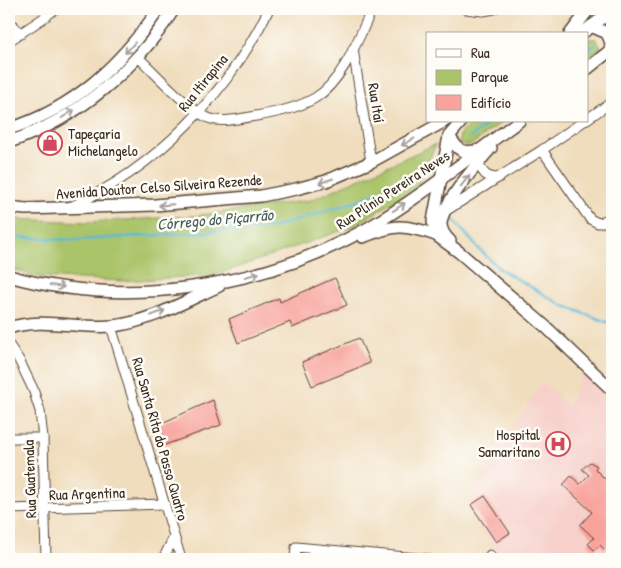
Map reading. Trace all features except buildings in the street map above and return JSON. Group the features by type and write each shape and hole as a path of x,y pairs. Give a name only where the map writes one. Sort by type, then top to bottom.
{"main road":[{"path":"11,125 58,109 76,96 130,49 159,9"},
{"path":"9,142 25,137 60,119 85,104 107,87 138,57 174,9"},
{"path":"572,32 589,9"},
{"path":"584,32 612,11"},
{"path":"588,68 611,50 611,42 607,33 591,26"},
{"name":"Avenida Doutor Celso Silveira Rezende","path":"9,207 66,209 155,205 261,196 326,181 371,162 443,122"},
{"path":"436,235 433,221 449,136 461,122"},
{"path":"459,252 441,226 444,212 490,148 516,124"},
{"name":"Rua Plínio Pereira Neves","path":"9,276 54,286 112,291 172,289 230,281 279,268 328,248 368,228 441,179 516,124"},
{"path":"449,136 461,151 467,153 481,150"},
{"path":"328,248 397,226 416,228 436,235 459,252 546,327 612,390"},
{"path":"9,328 31,324 111,326 141,319 174,307 230,281"}],"street":[{"path":"9,41 55,9"},
{"name":"Rua Itirapina","path":"66,209 92,197 130,173 199,113 234,68 269,9"},
{"path":"138,57 199,113 211,119 225,120 269,114 299,105 314,98 326,89 354,49 372,9"},
{"path":"466,9 483,11 494,9"},
{"path":"9,21 21,34"},
{"name":"Rua Itaí","path":"354,49 371,162"},
{"path":"588,119 612,102"},
{"path":"444,212 583,122"},
{"path":"11,125 25,137"},
{"path":"542,150 590,219 594,222 603,222 612,215"},
{"path":"478,163 485,175 498,178"},
{"name":"Rua Santa Rita do Passo Quatro","path":"111,326 181,559"},
{"name":"Rua Guatemala","path":"9,345 19,360 33,389 40,411 46,509 46,559"},
{"path":"9,438 43,438"},
{"name":"Rua Argentina","path":"9,509 165,504"},
{"path":"164,559 174,537"},
{"path":"296,559 296,547 365,557 428,559"}],"shaded area":[{"name":"Hospital Samaritano","path":"580,372 612,398 612,559 502,559 468,510 467,505 542,381 568,406 579,381"}],"green space":[{"path":"588,39 596,39 601,48 588,57"},
{"path":"474,122 502,122 471,145 459,145 460,133"},
{"path":"436,144 417,187 354,226 216,275 123,281 39,277 9,268 9,219 89,222 194,216 311,200"}],"waterway":[{"path":"588,50 595,45"},
{"path":"471,137 491,122"},
{"name":"Córrego do Piçarrão","path":"9,237 77,240 272,228 354,202 415,178"},
{"name":"Córrego do Piçarrão","path":"452,218 478,248 500,269 562,305 612,324"}],"place":[{"name":"Tapeçaria Michelangelo","path":"50,143"},
{"name":"Hospital Samaritano","path":"558,444"}]}
